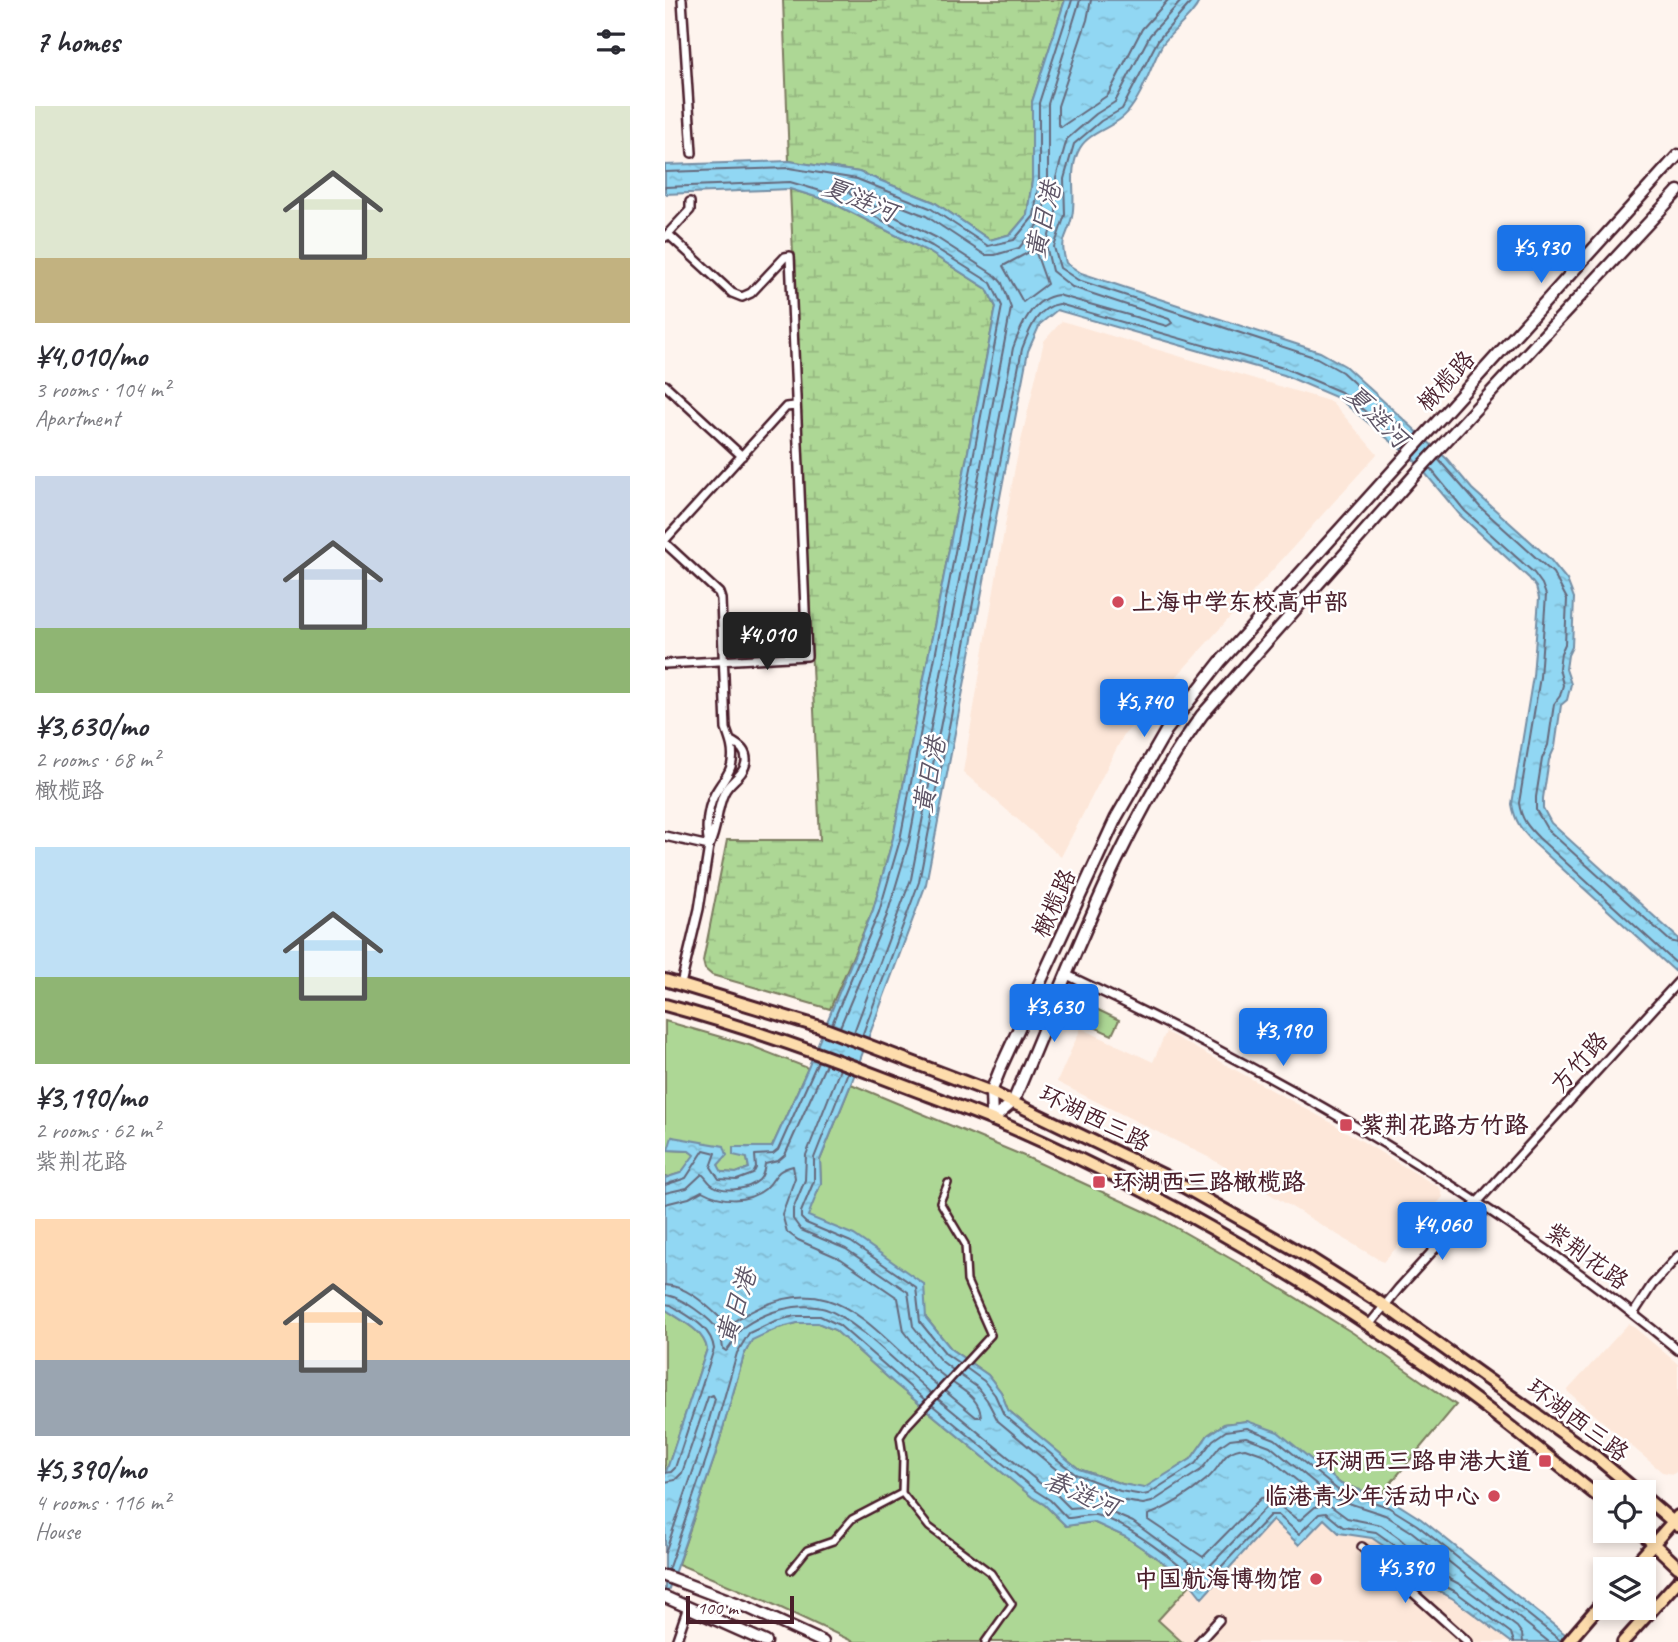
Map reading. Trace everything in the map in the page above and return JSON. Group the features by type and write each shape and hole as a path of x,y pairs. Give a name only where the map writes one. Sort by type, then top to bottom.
{"main road":[{"name":"橄榄路","path":"992,1120 991,1092 1116,818 1166,731 1220,662 1678,155"},
{"name":"橄榄路","path":"992,1120 1013,1101 1132,828 1174,754 1235,676 1419,470 1678,191"},
{"name":"环湖西三路","path":"665,980 820,1027 991,1092 1184,1187 1308,1257 1385,1306 1596,1457 1623,1480"},
{"name":"环湖西三路","path":"665,1005 860,1069 992,1120 1124,1182 1232,1240 1369,1325 1493,1413 1593,1492"},
{"path":"1656,1506 1676,1521 1656,1539"},
{"path":"1641,1557 1652,1543"},
{"path":"1654,1543 1678,1567"},
{"path":"670,1578 748,1608 823,1642"},
{"path":"1623,1642 1678,1581"},
{"path":"668,1598 766,1642"},
{"path":"1571,1639 1593,1613"}],"street":[{"path":"683,0 692,153"},
{"path":"665,664 807,656 790,256 785,257 751,293 742,297 732,293 666,236 690,210 690,202"},
{"path":"665,385 742,456"},
{"path":"709,846 705,828 714,794 732,766 731,741 726,729 721,599 719,593 665,542 786,407 795,406"},
{"path":"681,984 699,909 709,846 716,832 723,794 745,766 744,751 731,741"},
{"path":"665,836 709,846"},
{"name":"紫荆花路","path":"1067,975 1212,1046 1377,1138 1478,1202 1633,1314 1678,1350"},
{"name":"方竹路","path":"1369,1325 1678,983"},
{"path":"949,1183 940,1202 965,1244 967,1281 991,1335 971,1354 900,1437 903,1457 902,1493 929,1527 991,1573 1012,1604 985,1642"},
{"path":"1633,1314 1652,1284 1678,1256"},
{"path":"791,1570 807,1550 833,1541 852,1519 902,1493"},
{"path":"1362,1547 1468,1642"},
{"path":"676,1642 688,1607"},
{"path":"1199,1642 1219,1620"}],"shaded area":[{"name":"上海中学东校高中部","path":"1062,321 1332,402 1377,454 1123,736 1061,857 963,772 1015,467 1044,341"},
{"path":"1081,1028 1153,1062 1166,1032 1330,1122 1440,1188 1443,1197 1383,1262 1210,1158 1057,1082"},
{"path":"1629,1323 1678,1364 1678,1471 1673,1474 1662,1472 1567,1391"},
{"name":"中国航海博物馆","path":"1324,1519 1339,1533 1372,1538 1426,1584 1452,1598 1511,1642 1182,1642 1158,1620 1191,1584 1203,1597 1274,1520"}],"green space":[{"path":"783,0 1065,0 1032,102 1032,181 1027,215 1011,234 990,240 934,202 859,172 789,161"},
{"path":"790,189 829,201 929,252 987,289 996,307 893,838 873,910 830,1009 712,975 705,969 703,961 727,840 820,840"},
{"path":"1090,1006 1119,1020 1112,1035 1083,1022"},
{"path":"665,1021 749,1045 808,1068 772,1147 747,1158 749,1168 737,1173 721,1172 718,1165 673,1137 669,1150 689,1151 695,1155 681,1173 665,1178"},
{"path":"851,1084 1024,1156 1157,1217 1256,1273 1353,1333 1456,1405 1380,1496 1341,1484 1300,1452 1247,1421 1224,1424 1208,1435 1191,1459 1144,1489 1079,1469 1008,1410 1001,1392 988,1375 952,1350 926,1318 807,1216 821,1183 820,1160"},
{"path":"665,1309 696,1331 707,1349 665,1475"},
{"path":"797,1323 818,1323 835,1330 894,1383 1045,1505 1066,1526 1093,1522 1126,1537 1187,1579 1191,1584 1158,1620 1182,1642 854,1642 678,1564 715,1456 744,1355 752,1339"}],"water":[{"path":"1065,0 1200,0 1162,45 1127,113 1090,137 1080,148 1074,165 1072,217 1064,243 1066,263 1081,273 1320,352 1345,366 1447,459 1472,489 1549,558 1567,580 1574,598 1572,647 1566,669 1571,684 1567,700 1561,705 1555,747 1549,760 1543,808 1551,823 1678,938 1678,974 1534,843 1515,816 1512,804 1533,676 1539,598 1536,587 1529,578 1460,515 1415,461 1338,398 1284,375 1057,310 1040,324 1028,351 926,884 820,1160 821,1183 808,1216 854,1235 924,1284 926,1318 952,1350 988,1375 1001,1392 1008,1410 1079,1469 1122,1484 1144,1488 1191,1459 1208,1435 1224,1424 1247,1421 1278,1432 1341,1484 1391,1500 1421,1519 1575,1642 1511,1642 1452,1598 1426,1584 1372,1538 1339,1533 1324,1519 1299,1545 1273,1520 1202,1598 1187,1579 1126,1537 1093,1522 1066,1526 1045,1505 894,1383 835,1330 818,1323 797,1323 752,1340 744,1355 715,1456 665,1600 665,1475 707,1349 696,1331 665,1309 665,1178 681,1173 694,1155 689,1151 668,1150 672,1137 724,1146 727,1155 718,1165 722,1172 736,1173 749,1168 747,1158 733,1155 733,1147 772,1147 808,1068 873,910 893,838 996,307 987,289 929,252 829,201 790,189 665,194 665,165 789,161 859,172 934,202 990,240 1011,234 1027,215 1032,181 1032,102"}],"place":[{"name":"上海中学东校高中部","path":"1118,602"},
{"name":"紫荆花路方竹路","path":"1346,1125"},
{"name":"环湖西三路橄榄路","path":"1099,1182"},
{"name":"环湖西三路申港大道","path":"1545,1461"},
{"name":"临港青少年活动中心","path":"1494,1496"},
{"name":"中国航海博物馆","path":"1316,1579"}],"water label":[{"name":"夏涟河","path":"860,199"},
{"name":"黄日港","path":"1043,220"},
{"name":"夏涟河","path":"1377,416"},
{"name":"黄日港","path":"929,775"},
{"name":"黄日港","path":"736,1306"},
{"name":"春涟河","path":"1082,1493"}]}
